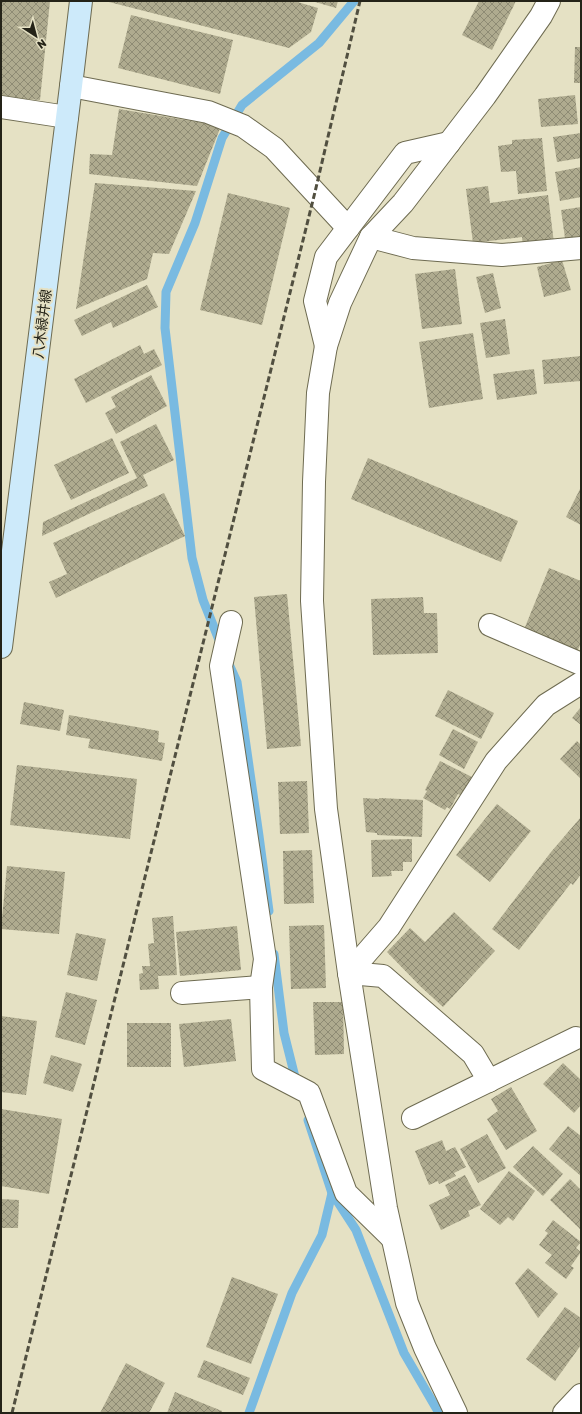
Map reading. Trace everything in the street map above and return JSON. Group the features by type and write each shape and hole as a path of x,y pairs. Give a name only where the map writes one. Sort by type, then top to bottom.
{"main road":[{"name":"八木緑井線","path":"1,647 72,86 81,1"}],"street":[{"path":"456,1413 425,1348 408,1303 392,1238 349,973 326,809 312,601 314,482 318,393 326,346 340,303 371,237 403,203 485,96 541,16 549,1"},
{"path":"72,86 208,112 243,126 274,148 348,228"},
{"path":"1,107 68,117"},
{"path":"326,346 315,301 326,257 405,153 449,143"},
{"path":"371,237 413,248 502,255 581,248"},
{"path":"231,622 221,666 265,959 261,987 263,1069 309,1093 346,1193 392,1238"},
{"path":"490,625 581,664"},
{"path":"349,973 389,927 496,761 546,705 581,683"},
{"path":"349,973 383,976 473,1054 489,1081"},
{"path":"182,993 261,987"},
{"path":"413,1118 576,1038"},
{"path":"564,1413 581,1395"}],"building":[{"path":"1,1 50,1 40,100 1,97"},
{"path":"294,1 318,8 311,32 289,48 109,2"},
{"path":"315,1 338,1 336,8"},
{"path":"479,1 516,1 492,50 462,35"},
{"path":"131,15 233,40 220,94 118,68"},
{"path":"575,47 581,47 581,83 574,83"},
{"path":"575,95 578,124 541,127 538,99"},
{"path":"119,109 221,126 197,186 89,174 90,154 112,155"},
{"path":"581,133 581,158 557,162 553,137"},
{"path":"542,138 547,191 518,194 516,171 501,172 498,146 512,144 512,140"},
{"path":"581,167 581,197 560,201 555,172"},
{"path":"95,183 196,191 169,254 153,253 147,279 76,309"},
{"path":"488,186 490,203 548,195 554,243 523,247 522,237 473,243 466,189"},
{"path":"228,193 290,208 262,325 200,310"},
{"path":"581,207 581,236 565,238 561,210"},
{"path":"562,260 571,290 544,297 537,267"},
{"path":"455,269 462,324 422,329 415,274"},
{"path":"493,273 501,308 485,313 476,277"},
{"path":"147,285 158,307 113,328 111,322 82,336 74,320"},
{"path":"505,319 510,354 486,358 480,323"},
{"path":"473,333 483,399 429,408 419,342"},
{"path":"140,345 144,354 154,349 162,365 86,403 74,379"},
{"path":"581,356 581,381 544,384 542,360"},
{"path":"534,369 537,394 497,400 493,374"},
{"path":"151,375 167,406 116,434 105,413 116,407 111,397"},
{"path":"156,424 174,460 143,475 148,486 42,536 43,522 137,478 120,442"},
{"path":"112,438 129,473 71,500 54,465"},
{"path":"368,458 518,521 501,562 351,499"},
{"path":"581,487 581,525 566,517"},
{"path":"164,493 185,536 56,598 49,582 67,574 53,543"},
{"path":"549,568 581,581 581,643 576,654 523,632"},
{"path":"287,594 301,746 267,749 254,597"},
{"path":"423,597 424,613 437,613 438,653 373,655 371,599"},
{"path":"448,690 494,713 481,739 435,716"},
{"path":"24,702 64,710 60,731 20,724"},
{"path":"581,707 581,725 572,718"},
{"path":"69,715 159,731 158,742 165,743 162,761 88,748 90,739 66,735"},
{"path":"453,729 478,742 464,769 439,755"},
{"path":"577,741 581,745 581,779 560,759"},
{"path":"440,761 472,777 462,796 458,794 450,809 447,807 445,810 423,798 427,791 425,790"},
{"path":"17,765 137,779 130,839 10,825"},
{"path":"307,781 309,833 280,834 278,782"},
{"path":"363,798 423,800 422,837 377,835 377,833 366,832"},
{"path":"497,804 531,831 490,882 456,855"},
{"path":"581,817 581,874 573,885 571,883 519,950 492,929 551,852"},
{"path":"412,839 412,862 403,862 403,871 391,871 392,876 372,877 371,840"},
{"path":"312,850 314,903 284,904 283,851"},
{"path":"7,866 65,872 59,934 1,929"},
{"path":"454,912 495,951 443,1007 387,952 410,928 425,942"},
{"path":"173,916 177,975 158,976 159,989 140,990 139,974 143,973 142,966 150,966 148,944 154,943 152,918"},
{"path":"324,925 326,988 291,989 289,926"},
{"path":"237,926 241,970 180,976 176,932"},
{"path":"76,933 106,939 97,981 67,975"},
{"path":"66,992 97,1000 85,1045 55,1037"},
{"path":"313,1002 343,1002 344,1054 315,1055"},
{"path":"1,1016 37,1021 26,1095 1,1092"},
{"path":"231,1019 236,1061 184,1067 179,1024"},
{"path":"127,1023 171,1023 171,1067 127,1067"},
{"path":"51,1055 82,1064 73,1092 43,1083"},
{"path":"563,1063 581,1080 581,1105 574,1113 543,1084"},
{"path":"511,1087 537,1131 506,1150 487,1119 498,1111 491,1099"},
{"path":"1,1109 62,1119 49,1194 1,1186"},
{"path":"568,1126 581,1136 581,1176 549,1149"},
{"path":"487,1134 506,1168 478,1183 460,1149"},
{"path":"442,1140 446,1151 455,1147 466,1167 454,1173 456,1176 439,1184 438,1181 429,1185 415,1151"},
{"path":"533,1146 563,1174 543,1196 513,1167"},
{"path":"509,1171 535,1191 513,1221 508,1217 500,1225 480,1209"},
{"path":"465,1175 481,1205 468,1211 470,1216 441,1230 429,1205 450,1195 445,1185"},
{"path":"570,1179 581,1190 581,1230 550,1200"},
{"path":"1,1199 19,1200 18,1228 1,1228"},
{"path":"553,1220 581,1242 576,1248 581,1252 571,1266 574,1268 566,1279 545,1263 552,1255 539,1245 548,1233 545,1231"},
{"path":"528,1268 558,1294 538,1318 515,1283"},
{"path":"232,1277 278,1294 251,1364 206,1347"},
{"path":"565,1307 581,1318 581,1345 555,1381 526,1359"},
{"path":"204,1360 250,1378 243,1395 197,1377"},
{"path":"126,1363 165,1383 149,1413 100,1413"},
{"path":"175,1392 222,1411 222,1413 167,1413"}],"waterway":[{"path":"221,645 203,600 192,558 165,328 166,292 195,223 222,138 242,105 319,43 354,1"},
{"path":"229,664 237,682 269,911"},
{"path":"274,954 284,1033 297,1085"},
{"path":"308,1120 332,1193 356,1230 404,1353 439,1413"},
{"path":"249,1413 292,1293 322,1235 332,1193"}],"railway":[{"path":"12,1413 315,192 360,1"}]}
